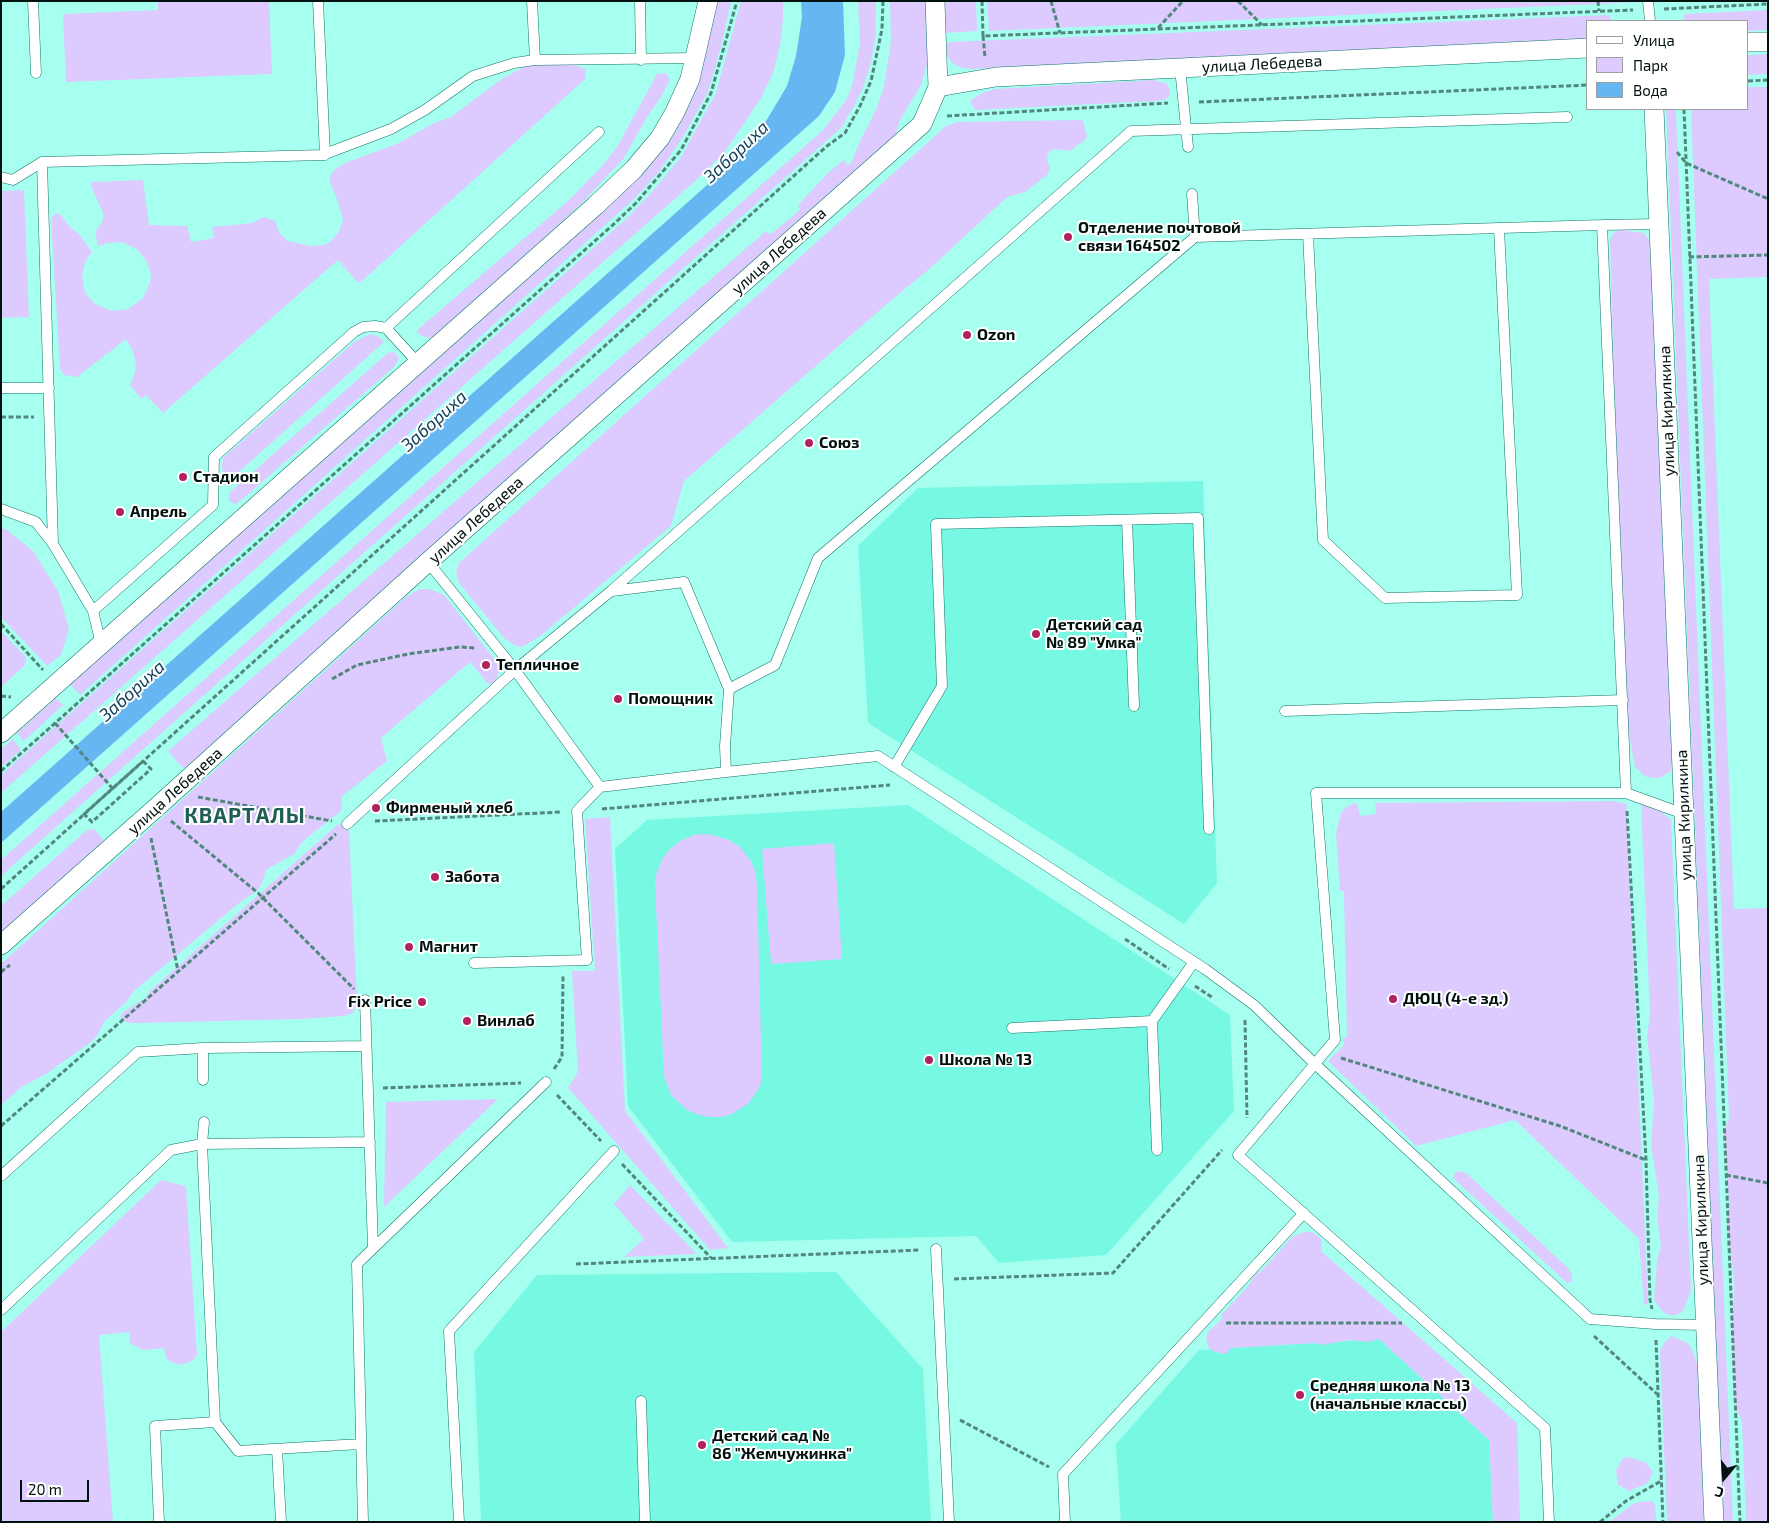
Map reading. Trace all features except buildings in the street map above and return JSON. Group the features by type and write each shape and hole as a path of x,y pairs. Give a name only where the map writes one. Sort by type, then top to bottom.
{"street":[{"path":"1,732 601,200 634,168 660,138 675,112 690,79 708,1"},
{"name":"улица Лебедева","path":"1,945 428,562 922,124 938,87 935,1"},
{"path":"1749,42 1768,42"},
{"name":"улица Лебедева","path":"938,87 986,78 1586,48"},
{"name":"улица Кирилкина","path":"1654,117 1714,1522"}],"lane":[{"path":"33,1 36,74"},
{"path":"318,1 325,154"},
{"path":"532,1 535,60"},
{"path":"640,1 640,60"},
{"path":"1648,5 1650,20"},
{"path":"1,177 13,180 42,162 325,155 391,129 425,110 473,76 514,63 535,60 696,58"},
{"path":"1180,68 1188,147"},
{"path":"347,824 515,670 611,591 1131,131 1567,117"},
{"path":"386,328 599,132"},
{"path":"42,162 53,544"},
{"path":"1192,194 1195,237"},
{"path":"729,688 775,665 818,558 1195,237 1659,224"},
{"path":"1602,225 1626,793"},
{"path":"1308,234 1323,540 1385,598 1517,595 1499,228"},
{"path":"94,611 213,505 214,457 354,332 363,327 375,326 386,328 418,363"},
{"path":"1,388 48,388"},
{"path":"1,509 36,522 53,544 94,611 101,644"},
{"path":"894,767 942,686 936,524 1198,518 1209,829"},
{"path":"1127,520 1134,706"},
{"path":"428,562 515,670 600,787"},
{"path":"611,591 684,582 729,688 725,746 726,772"},
{"path":"1285,711 1623,700"},
{"path":"474,962 587,960 577,811 600,787 878,756 1194,962 1254,1005 1590,1319 1655,1324 1706,1325"},
{"path":"1549,1522 1545,1428 1238,1155 1335,1040 1316,793 1626,793 1684,814"},
{"path":"1157,1150 1152,1021 1194,962"},
{"path":"365,1000 373,1248"},
{"path":"1012,1028 1152,1021"},
{"path":"1,1176 138,1052 203,1048 366,1046"},
{"path":"203,1048 203,1080"},
{"path":"363,1522 357,1264 546,1082"},
{"path":"204,1122 202,1144 215,1422 238,1451 361,1444"},
{"path":"1,1310 171,1150 202,1144 370,1142"},
{"path":"459,1522 449,1331 613,1152"},
{"path":"1065,1522 1063,1474 1304,1214"},
{"path":"936,1249 949,1522"},
{"path":"641,1401 645,1522"},
{"path":"160,1522 155,1426 215,1422"},
{"path":"277,1449 281,1522"}],"path":[{"path":"1,889 820,153 845,133 871,81 882,28 882,1"},
{"path":"982,1 984,36 1599,11 1648,5 1768,4"},
{"path":"1051,1 1060,33"},
{"path":"1158,29 1183,1"},
{"path":"1238,1 1262,24"},
{"path":"1598,1 1599,11"},
{"path":"1749,81 1768,80"},
{"path":"944,116 1586,85"},
{"path":"1684,110 1740,1522"},
{"path":"1654,117 1686,162 1768,200"},
{"path":"1689,258 1768,255"},
{"path":"1,418 49,417"},
{"path":"328,681 357,665 408,654 460,647 499,650"},
{"path":"1,770 74,705"},
{"path":"54,722 113,788"},
{"path":"84,814 143,761"},
{"path":"84,814 92,822 151,769 143,761"},
{"path":"370,821 577,811 893,784"},
{"path":"1626,793 1646,1160 1650,1300 1655,1324 1663,1522"},
{"path":"197,796 347,824"},
{"path":"170,820 262,897 365,1000"},
{"path":"1,1126 347,824"},
{"path":"151,838 178,971"},
{"path":"1124,939 1214,999"},
{"path":"546,1082 562,1057 563,960"},
{"path":"1237,1014 1245,1020 1247,1122"},
{"path":"1324,1053 1560,1126 1646,1160"},
{"path":"368,1088 546,1082 711,1258"},
{"path":"938,1279 1113,1273 1228,1143"},
{"path":"1726,1175 1768,1183"},
{"path":"576,1264 936,1249"},
{"path":"1203,1322 1428,1324"},
{"path":"944,1412 1063,1474"},
{"path":"1600,1522 1626,1501 1661,1481"}],"shaded area":[{"name":"Детский сад № 89 \"Умка\"","path":"1203,481 1217,883 1184,924 868,723 858,546 918,488"},
{"name":"Школа № 13","path":"908,805 1230,1015 1234,1111 1106,1255 999,1263 976,1236 732,1242 628,1106 615,849 647,820"},
{"name":"Детский сад № 86 \"Жемчужинка\"","path":"836,1272 923,1369 931,1522 481,1522 474,1352 537,1275"},
{"name":"Средняя школа № 13 (начальные классы)","path":"1379,1339 1489,1440 1493,1522 1121,1522 1116,1444 1199,1350"}],"green space":[{"path":"158,1 269,1 272,74 66,82 63,14 158,10"},
{"path":"716,1 731,1 721,47 708,92 683,137 658,173 634,199 80,695 70,684 595,219 654,154"},
{"path":"741,1 783,1 783,19 780,46 773,73 761,98 726,150 703,174 1,793 1,775 626,219 651,193 681,157 716,93"},
{"path":"858,1 876,1 875,39 871,63 862,90 841,128 1,876 1,860 822,131 845,102 852,86 860,44"},
{"path":"890,1 926,1 928,61 921,85 900,120 895,137 186,769 181,766 168,751 766,231 771,234 800,210 798,205 829,172 844,160 847,165 851,163 877,108 884,86 891,42"},
{"path":"944,1 976,1 977,31 945,33"},
{"path":"987,1 1665,1 989,31"},
{"path":"1768,10 1768,30 1749,31 1749,20 1684,20 1684,14"},
{"path":"1610,15 1611,20 1586,20 1586,41 969,69 959,67 951,62 946,54 944,45 949,42"},
{"path":"1768,54 1768,74 1749,75 1749,55"},
{"path":"574,65 586,69 585,79 363,280 358,283 338,260 163,413 146,395 141,399 130,385 136,365 133,351 126,339 77,377 64,375 60,369 51,218 56,213 61,215 69,226 79,234 92,252 85,262 82,276 85,293 95,304 112,311 128,309 143,298 150,283 151,274 147,262 137,249 121,242 98,246 95,232 103,220 103,213 91,182 143,180 149,225 187,226 191,242 214,238 212,227 252,223 264,217 275,221 279,232 287,241 311,246 324,245 330,242 339,232 343,220 329,180 333,171 345,163 399,143 432,124 451,117 503,78 526,66"},
{"path":"666,73 670,80 624,158 585,200 450,326 437,336 429,338 422,336 416,331 568,201 604,164 617,147 657,74"},
{"path":"1153,80 1166,83 1170,90 1169,97 1164,100 1155,101 975,110 970,101 982,93 995,89"},
{"path":"1749,87 1768,87 1768,277 1709,279 1734,909 1768,908 1768,1522 1746,1522 1742,1421 1734,1400 1732,1314 1734,1279 1727,1225 1729,1202 1724,1134 1729,1117 1691,110 1749,110"},
{"path":"1666,110 1676,110 1733,1522 1723,1522"},
{"path":"1083,120 1087,136 1085,140 1070,151 1054,149 1049,152 1047,158 1050,169 1048,174 1025,192 1007,197 935,264 684,481 671,526 539,637 522,647 514,645 504,638 459,583 456,573 459,563 946,126 957,122"},
{"path":"24,190 29,317 1,318 1,191"},
{"path":"1616,231 1644,233 1650,242 1672,762 1671,771 1660,778 1646,777 1635,767 1623,700 1610,241"},
{"path":"372,334 384,342 231,479 226,476 222,470 224,457 354,342"},
{"path":"389,352 396,353 399,359 394,367 239,502 235,504 229,501 229,493"},
{"path":"1,528 7,530 33,551 58,591 69,629 61,655 47,666 1,617"},
{"path":"420,589 429,589 444,595 498,664 500,670 495,683 488,684 470,662 381,738 387,761 342,796 341,811 303,841 294,854 266,870 257,891 239,903 134,991 126,1002 105,1021 97,1036 91,1042 46,1074 23,1086 1,1105 1,964 407,596"},
{"path":"1,631 26,657 25,665 1,687"},
{"path":"56,698 63,705 24,741 17,733"},
{"path":"13,739 21,750 1,767 1,749"},
{"path":"1626,793 1648,1304 1644,1305 1639,1239 1515,1120 1416,1146 1328,1061 1344,1045 1343,1037 1347,1037 1344,891 1340,891 1336,833 1341,813 1345,808 1357,803 1360,816 1376,814 1375,803 1614,801 1626,804"},
{"path":"1641,803 1652,806 1671,820 1691,1290 1682,1312 1676,1315 1669,1315 1663,1312 1654,1300 1657,1260 1661,1246 1657,1217 1659,1196 1651,1145 1654,1100 1647,1037 1650,1015"},
{"path":"610,817 625,1111 728,1248 710,1250 568,1088 578,1072 572,971 595,971 585,819"},
{"path":"340,824 348,828 349,832 357,1001 353,1013 345,1016 302,1019 138,1023 128,1023 120,1018 122,1013 147,997 149,992"},
{"path":"94,829 109,846 1,945 1,906 87,830"},
{"path":"704,834 729,840 740,847 751,861 756,874 757,886 762,1080 748,1104 732,1114 722,1117 708,1117 687,1110 671,1095 664,1076 656,875 662,859 669,850 680,841 694,835"},
{"path":"834,843 842,959 771,964 762,849"},
{"path":"498,1099 384,1207 386,1102"},
{"path":"1459,1171 1466,1173 1568,1268 1572,1275 1572,1282 1567,1283 1453,1178 1455,1173"},
{"path":"161,1180 186,1186 197,1355 192,1361 182,1365 173,1363 166,1358 164,1348 143,1350 130,1343 129,1332 99,1335 113,1522 1,1522 1,1332"},
{"path":"630,1185 697,1254 624,1257 644,1239 614,1204"},
{"path":"1312,1232 1317,1235 1321,1239 1321,1251 1517,1423 1520,1522 1493,1522 1489,1440 1379,1339 1368,1342 1349,1340 1322,1345 1315,1343 1231,1348 1226,1354 1211,1350 1208,1346 1206,1338 1208,1332 1222,1319 1221,1315 1248,1286 1255,1275 1261,1271 1293,1236"},
{"path":"1671,1336 1686,1342 1691,1347 1698,1366 1704,1522 1667,1522 1660,1351 1664,1343"},
{"path":"1629,1457 1646,1463 1653,1472 1648,1483 1629,1491 1618,1485 1616,1471 1622,1459"},
{"path":"1652,1501 1655,1505 1656,1522 1609,1522 1633,1504"}],"water":[{"path":"801,1 843,1 845,55 835,92 819,116 1,843 1,812 751,146 787,86 796,56 802,17"}],"place":[{"name":"Отделение почтовой связи 164502","path":"1068,237"},
{"name":"Ozon","path":"967,335"},
{"name":"Союз","path":"809,443"},
{"name":"Стадион","path":"183,477"},
{"name":"Апрель","path":"120,512"},
{"name":"Детский сад № 89 \"Умка\"","path":"1036,634"},
{"name":"Тепличное","path":"486,665"},
{"name":"Помощник","path":"618,699"},
{"name":"Фирменый хлеб","path":"376,808"},
{"name":"Забота","path":"435,877"},
{"name":"Магнит","path":"409,947"},
{"name":"ДЮЦ (4-е зд.)","path":"1393,999"},
{"name":"Fix Price","path":"422,1002"},
{"name":"Винлаб","path":"467,1021"},
{"name":"Школа № 13","path":"929,1060"},
{"name":"Средняя школа № 13 (начальные классы)","path":"1300,1395"},
{"name":"Детский сад № 86 \"Жемчужинка\"","path":"702,1445"}],"district":[{"name":"КВАРТАЛЫ","path":"245,816"}],"water label":[{"name":"Забориха","path":"736,152"},
{"name":"Забориха","path":"434,421"},
{"name":"Забориха","path":"132,691"}]}
